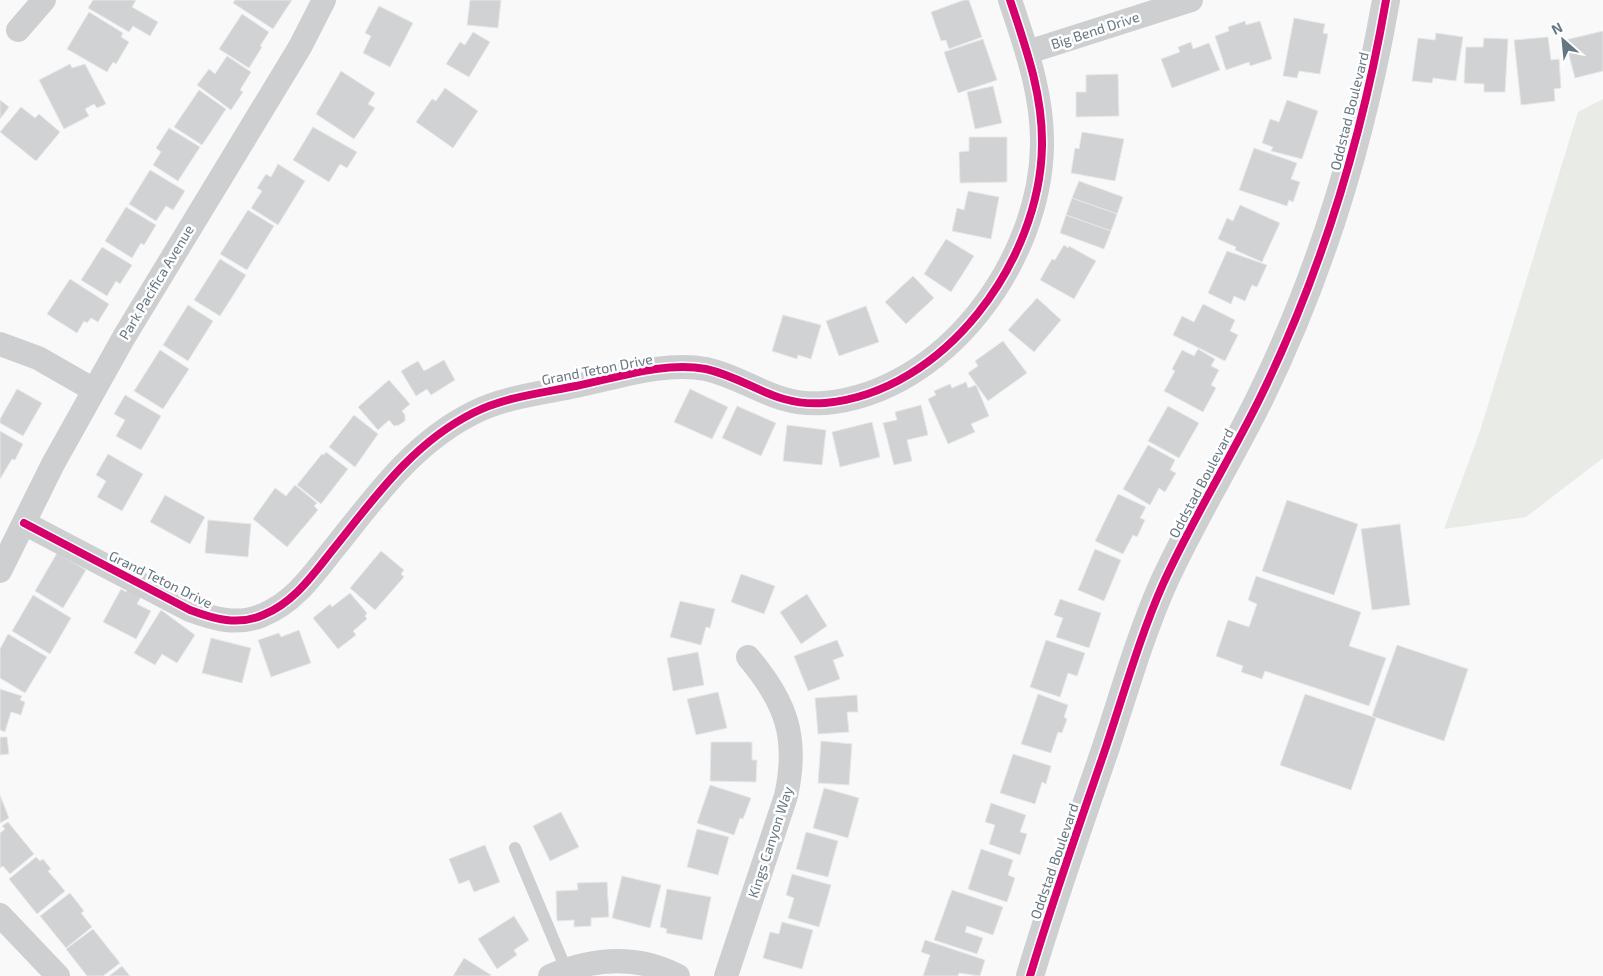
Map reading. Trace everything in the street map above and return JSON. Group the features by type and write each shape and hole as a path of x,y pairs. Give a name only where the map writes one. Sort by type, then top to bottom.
{"street":[{"path":"18,30 44,0"},
{"name":"Park Pacifica Avenue","path":"0,571 94,390 170,258 300,47 324,0"},
{"name":"Grand Teton Drive","path":"24,523 190,610 215,619 238,621 260,617 282,606 301,588 390,478 416,451 442,430 476,412 511,400 676,367 704,369 735,379 763,393 794,402 826,403 858,396 889,384 922,367 950,344 974,319 997,288 1015,255 1029,219 1038,186 1042,149 1041,114 1028,52 1010,0"},
{"name":"Big Bend Drive","path":"1028,52 1191,0"},
{"name":"Oddstad Boulevard","path":"1030,976 1162,587 1185,537 1264,389 1306,294 1327,239 1359,133 1386,0"},
{"path":"0,344 38,358 94,390"},
{"name":"Kings Canyon Way","path":"726,976 786,796 791,772 792,749 788,723 782,707 765,677 748,657"},
{"path":"0,915 58,976"},
{"path":"558,973 602,960 628,960 653,965 678,976"}],"lane":[{"path":"515,848 558,973"}],"shaded area":[{"path":"1603,99 1603,458 1526,517 1444,529 1480,431 1578,112"}],"building":[{"path":"93,0 136,0 132,7 158,22 150,36 133,26 129,32 88,8"},
{"path":"235,0 292,0 273,29 233,3"},
{"path":"470,0 501,0 498,28 467,25"},
{"path":"964,0 969,0 982,37 949,49 946,40 941,41 931,12"},
{"path":"379,6 413,23 390,67 363,53 371,36 365,33"},
{"path":"89,12 123,33 121,37 129,42 116,64 113,62 107,72 67,49"},
{"path":"242,14 269,32 249,68 219,49"},
{"path":"1294,18 1325,24 1323,33 1328,34 1320,74 1299,71 1297,78 1283,76"},
{"path":"1245,21 1246,25 1260,21 1272,59 1250,66 1249,62 1226,70 1215,36 1229,31 1228,27"},
{"path":"1603,31 1603,71 1575,78 1565,40"},
{"path":"473,32 490,42 469,77 446,64 460,42 465,45"},
{"path":"1436,33 1463,37 1456,81 1433,78 1432,83 1412,81 1418,38 1435,40"},
{"path":"1548,37 1551,60 1559,59 1561,88 1554,89 1555,101 1521,105 1514,40"},
{"path":"1484,38 1508,39 1505,92 1484,92 1484,84 1464,83 1466,47 1483,47"},
{"path":"983,39 997,80 958,93 944,52"},
{"path":"1191,42 1193,49 1209,43 1220,70 1172,88 1161,59 1180,52 1178,47"},
{"path":"227,56 251,72 240,90 243,92 231,110 197,85 209,69 215,74"},
{"path":"70,64 72,68 85,64 106,104 97,108 94,104 85,109 89,116 64,129 39,80"},
{"path":"341,71 375,93 368,104 375,108 354,139 316,114"},
{"path":"1118,74 1119,116 1076,117 1076,92 1086,92 1086,75"},
{"path":"993,86 1002,123 975,129 967,92"},
{"path":"445,88 478,111 453,148 416,122 432,99 436,101"},
{"path":"199,90 226,109 202,145 174,127"},
{"path":"0,100 9,107 0,119"},
{"path":"1287,100 1318,111 1302,159 1271,151 1273,147 1262,143 1270,119 1279,122"},
{"path":"21,107 35,118 39,114 60,132 36,161 0,132"},
{"path":"313,127 357,152 347,168 340,164 329,182 293,160"},
{"path":"169,128 200,147 178,181 153,165 161,152 156,148"},
{"path":"1082,132 1124,139 1115,181 1071,173 1075,148 1079,149"},
{"path":"969,137 1007,137 1007,182 960,183 959,152 969,151"},
{"path":"1254,148 1297,163 1291,179 1300,182 1293,202 1289,200 1287,206 1239,190"},
{"path":"278,164 305,181 278,225 251,208 262,191 257,188 266,174 271,177"},
{"path":"150,170 185,191 173,210 166,206 156,221 129,204"},
{"path":"1079,181 1123,197 1117,214 1072,198"},
{"path":"968,191 999,197 991,239 952,231 957,208 964,210"},
{"path":"1072,198 1117,214 1111,231 1066,215"},
{"path":"1240,205 1280,223 1262,262 1235,250 1236,247 1218,239 1227,218 1233,221"},
{"path":"126,207 156,225 144,245 141,243 132,258 105,241"},
{"path":"248,210 274,226 247,270 220,254"},
{"path":"1066,215 1111,231 1104,249 1060,233"},
{"path":"946,239 974,256 951,292 924,274"},
{"path":"1064,245 1096,261 1074,299 1040,280 1052,259 1055,260"},
{"path":"102,247 132,265 120,284 116,281 107,296 81,280"},
{"path":"1227,251 1267,265 1257,287 1252,285 1245,301 1234,296 1231,304 1208,293"},
{"path":"220,259 246,275 220,316 194,300"},
{"path":"913,276 934,298 906,324 885,302"},
{"path":"70,279 109,304 98,322 91,318 87,323 84,321 77,333 47,314"},
{"path":"1037,298 1061,320 1034,352 1008,330"},
{"path":"1203,304 1235,320 1230,331 1238,335 1225,361 1173,335 1182,316 1194,322"},
{"path":"188,305 213,321 188,361 163,345"},
{"path":"866,306 879,342 839,356 826,321"},
{"path":"783,315 821,325 811,359 798,355 797,359 772,351"},
{"path":"1003,341 1027,373 988,401 968,373 978,366 975,361"},
{"path":"1198,349 1215,359 1211,366 1219,370 1211,385 1216,388 1203,412 1164,391 1175,371 1172,369 1182,350 1194,356"},
{"path":"160,350 189,369 163,409 134,391"},
{"path":"444,360 455,380 431,395 427,389 416,396 401,371 418,361 424,371"},
{"path":"389,380 410,404 402,411 405,415 405,421 394,426 389,420 378,430 358,407"},
{"path":"966,382 968,388 976,385 989,416 971,424 975,432 948,444 928,399 936,395 934,391 950,384 952,388"},
{"path":"17,389 42,403 23,436 0,423 0,419"},
{"path":"690,389 728,407 712,439 674,422"},
{"path":"125,395 161,416 141,450 116,436 125,420 114,414"},
{"path":"921,405 928,435 907,440 912,461 894,465 883,423 897,420 895,412"},
{"path":"737,406 776,423 761,456 722,438"},
{"path":"1168,406 1199,423 1179,458 1148,441"},
{"path":"354,415 378,434 355,467 329,447"},
{"path":"872,422 880,457 840,467 832,432"},
{"path":"787,425 826,430 822,465 783,461"},
{"path":"0,431 23,444 15,460 12,459 0,479"},
{"path":"1148,445 1175,460 1170,470 1176,473 1165,492 1159,488 1150,505 1123,489"},
{"path":"326,452 348,469 321,504 297,485 322,454 324,455"},
{"path":"108,454 143,474 122,511 97,497 106,481 96,475"},
{"path":"295,485 317,503 314,506 318,510 287,547 253,519 275,488 286,496"},
{"path":"1118,494 1146,507 1140,518 1145,520 1137,537 1133,535 1123,554 1095,541"},
{"path":"165,495 205,517 190,544 150,522"},
{"path":"1287,500 1358,524 1334,595 1262,571"},
{"path":"208,520 251,524 248,557 205,553"},
{"path":"1400,524 1410,605 1372,610 1361,529"},
{"path":"1095,549 1121,560 1104,601 1078,590"},
{"path":"381,551 404,570 401,574 404,577 375,610 350,588"},
{"path":"57,553 86,570 63,608 35,591"},
{"path":"741,574 775,586 764,614 731,602"},
{"path":"1256,576 1361,612 1349,646 1386,658 1369,706 1265,671 1262,679 1241,672 1243,666 1216,656 1228,620 1249,627 1257,604 1248,600"},
{"path":"129,586 143,593 137,604 151,611 136,639 103,622 121,589 126,592"},
{"path":"350,593 367,613 365,616 367,619 353,631 356,635 338,649 313,618 330,604 332,607"},
{"path":"807,594 827,626 801,644 780,612"},
{"path":"33,595 71,618 50,654 12,631"},
{"path":"1060,599 1101,613 1089,648 1056,637 1063,618 1054,615"},
{"path":"680,601 715,609 710,628 706,627 701,645 670,637"},
{"path":"161,610 195,635 177,663 162,654 155,665 134,653"},
{"path":"299,630 311,663 271,677 258,640 279,633 281,637"},
{"path":"8,634 47,657 25,693 0,678 0,649"},
{"path":"211,638 251,648 242,683 202,673"},
{"path":"837,640 844,656 833,660 840,679 808,691 794,656"},
{"path":"1046,640 1085,653 1077,676 1068,673 1060,697 1030,687"},
{"path":"1397,645 1468,669 1444,741 1372,716"},
{"path":"698,652 704,685 673,691 667,658"},
{"path":"0,689 22,696 20,700 25,702 21,715 11,712 5,732 0,730"},
{"path":"718,692 727,728 696,735 687,699"},
{"path":"1038,694 1068,705 1064,717 1067,719 1062,733 1058,732 1051,753 1021,744"},
{"path":"1305,694 1376,718 1351,790 1280,765"},
{"path":"857,695 858,712 847,712 849,732 818,734 815,698"},
{"path":"0,737 7,737 9,754 0,755"},
{"path":"821,741 852,744 849,785 818,783"},
{"path":"711,742 752,742 752,760 757,760 756,782 710,781"},
{"path":"1013,754 1051,766 1046,784 1042,782 1035,804 1000,793"},
{"path":"710,785 751,798 743,819 740,818 734,835 697,823"},
{"path":"824,788 859,798 848,838 813,828"},
{"path":"0,795 9,818 0,823"},
{"path":"991,803 1026,815 1020,832 1027,834 1020,855 989,844 995,825 985,822"},
{"path":"561,812 579,847 550,861 533,826"},
{"path":"8,822 34,854 10,874 3,866 0,868 0,833 5,829 2,826"},
{"path":"697,829 729,837 718,875 687,867"},
{"path":"806,832 838,841 828,877 796,869"},
{"path":"485,845 500,882 474,892 469,880 459,884 449,859"},
{"path":"981,849 1013,860 1008,875 1015,878 1007,902 968,889"},
{"path":"36,857 40,861 43,859 51,869 48,871 65,891 37,914 9,879"},
{"path":"792,874 831,885 819,927 788,918 794,898 786,895"},
{"path":"622,876 661,885 650,928 612,918"},
{"path":"607,882 609,917 591,918 591,926 574,927 574,920 557,921 556,891 578,890 577,883"},
{"path":"667,889 711,897 702,940 666,933 667,929 660,927"},
{"path":"952,890 1003,907 993,935 967,926 965,932 983,938 977,954 934,940"},
{"path":"70,893 84,911 81,913 92,927 66,948 40,916"},
{"path":"514,916 529,940 514,950 517,955 497,969 478,939"},
{"path":"782,922 813,930 802,969 763,958 770,932 779,934"},
{"path":"93,929 120,963 103,976 87,976 66,949"},
{"path":"925,940 985,960 980,976 959,973 958,976 923,976 930,955 921,952"},
{"path":"464,958 491,975 453,976"},
{"path":"122,966 130,976 109,976"}],"cycle path":[{"path":"24,523 190,610 226,620 244,620 263,615 285,603 294,595 311,577 381,490 432,439 473,413 497,403 640,372 674,367 690,367 722,373 777,397 807,403 825,403 869,394 909,374 946,347 978,314 1004,275 1024,233 1037,190 1042,146 1040,108 1037,90 1010,0"},
{"path":"1030,976 1133,665 1163,584 1260,398 1282,350 1321,253 1352,154 1365,103 1386,0"}]}
